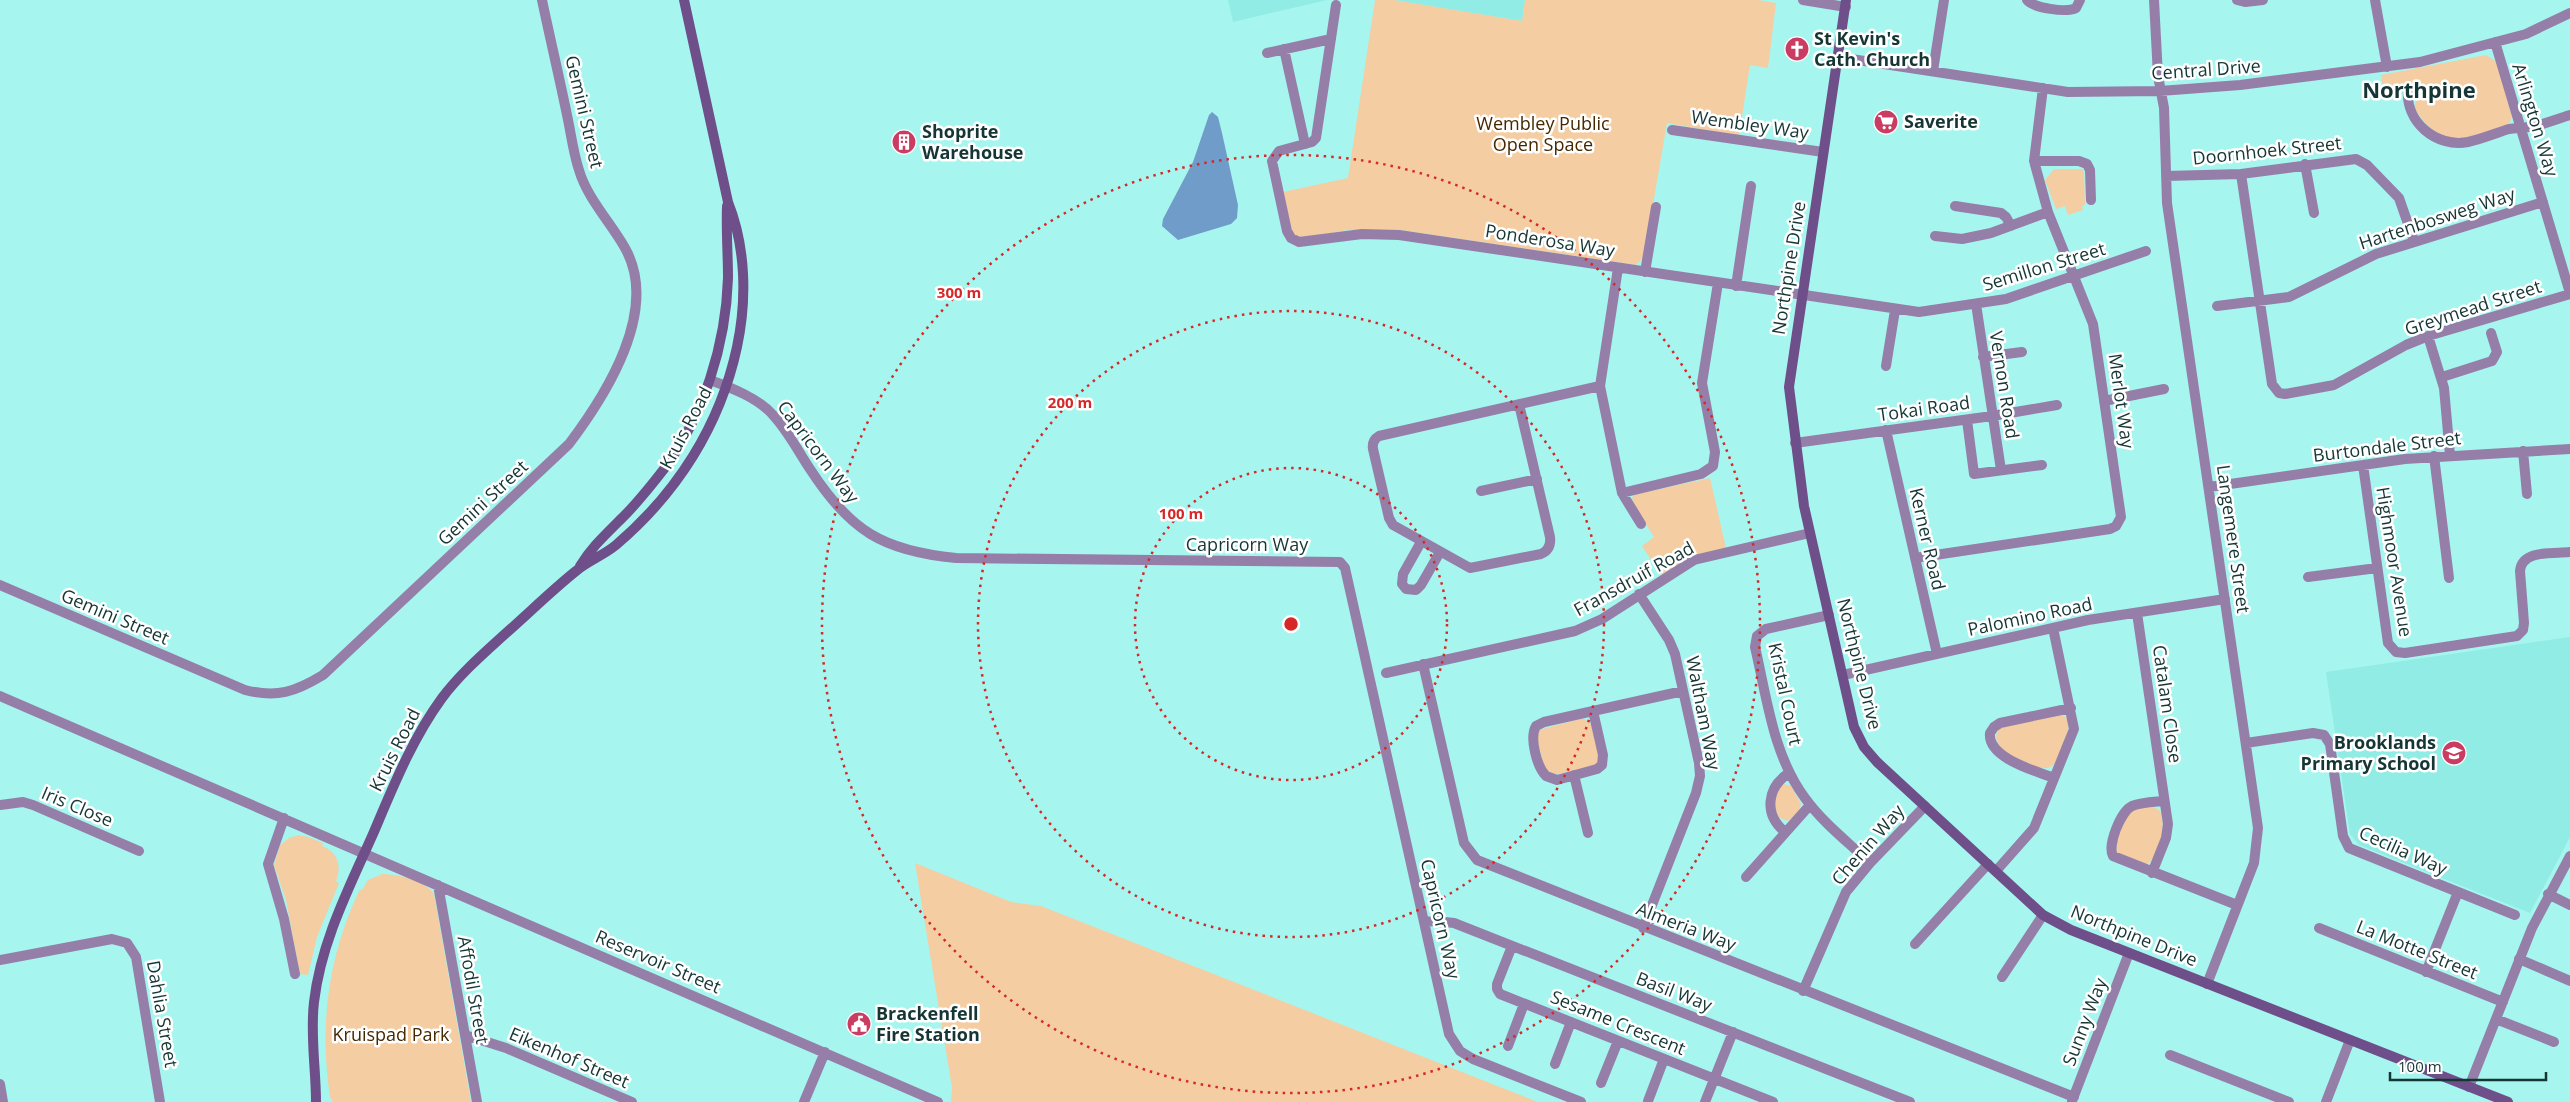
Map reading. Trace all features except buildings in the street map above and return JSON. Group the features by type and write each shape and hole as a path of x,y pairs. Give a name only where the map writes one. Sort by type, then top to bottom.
{"street":[{"name":"Gemini Street","path":"0,585 244,690 261,694 279,694 302,688 323,675 569,444 599,403 616,371 636,309 636,280 625,248 579,170 542,0"},
{"name":"Kruis Road","path":"316,1102 313,1048 314,1012 319,974 334,923 418,734 443,697 466,669 578,569 612,548 646,518 691,462 710,427 727,387 742,314 743,269 737,225 728,202 684,0"},
{"path":"1803,0 1846,3"},
{"path":"1933,71 1944,0"},
{"path":"2027,0 2034,5 2069,10 2076,8 2080,0"},
{"name":"Langemere Street","path":"2154,0 2160,91 2164,108 2167,203 2259,836 2254,863 2207,984"},
{"path":"2237,0 2245,2 2263,0"},
{"path":"2374,0 2387,68"},
{"name":"Northpine Drive","path":"1846,3 1789,387 1795,443 1810,533 1854,727 1864,747 1877,762 2044,915 2071,930 2508,1102"},
{"path":"1284,49 1305,144 1313,141 1316,136 1336,5"},
{"name":"Central Drive","path":"1838,57 2043,88 2089,93 2160,91 2240,86 2387,68 2420,62 2526,34 2570,13"},
{"path":"1267,53 1331,40"},
{"name":"Arlington Way","path":"2495,42 2570,294"},
{"name":"Merlot Way","path":"1915,558 2110,529 2116,526 2121,513 2093,324 2084,299 2072,276 2048,212 2034,161 2043,88"},
{"path":"2408,89 2408,102 2416,121 2425,131 2437,138 2468,142 2570,116"},
{"name":"Wembley Way","path":"1672,130 1823,152"},
{"name":"Ponderosa Way","path":"1305,144 1279,151 1272,161 1287,231 1295,240 1303,242 1362,234 1399,235 1801,296"},
{"name":"Doornhoek Street","path":"2166,176 2241,174 2351,158 2364,162 2401,201 2414,241"},
{"path":"2034,161 2079,162 2087,164 2090,170 2091,200"},
{"path":"2306,164 2314,213"},
{"path":"2241,174 2259,301"},
{"path":"1736,286 1751,186"},
{"name":"Kruis Road","path":"578,569 591,547 638,501 665,467 687,430 710,380 724,319 728,278 726,230 728,202"},
{"name":"Hartenbosweg Way","path":"2217,306 2289,297 2301,293 2358,262 2414,241 2543,202"},
{"path":"1955,206 2001,213 2006,217 2011,226"},
{"path":"1645,272 1656,207"},
{"path":"1935,236 1962,239 2011,226 2048,212"},
{"name":"Semillon Street","path":"1801,296 1919,312 2011,298 2146,251"},
{"path":"1618,268 1600,386 1622,493 1641,524"},
{"path":"1622,493 1701,474 1713,466 1715,452 1702,383 1718,283"},
{"name":"Greymead Street","path":"2259,301 2272,384 2276,391 2285,394 2334,385 2406,345 2428,336 2570,294"},
{"name":"Vernon Road","path":"1976,304 1992,416 2002,470"},
{"path":"1886,366 1895,310"},
{"path":"2442,377 2492,361 2497,352 2492,333"},
{"path":"2428,336 2442,377 2446,399 2450,455"},
{"path":"1983,357 2022,352"},
{"path":"710,380 727,387"},
{"path":"1520,404 1550,541 1546,551 1541,554 1473,569 1397,528 1388,518 1373,449 1374,440 1379,436 1520,404 1600,386"},
{"name":"Capricorn Way","path":"727,387 758,402 773,414 826,494 844,515 874,537 895,547 928,555 956,558 1309,563 1334,560 1340,562 1345,568 1447,1028 1455,1045 1472,1059 1581,1102"},
{"path":"2104,401 2164,389"},
{"name":"Tokai Road","path":"1795,443 1967,420 2057,405"},
{"path":"1967,420 1974,474 2042,465"},
{"name":"Kerner Road","path":"1886,430 1937,654"},
{"name":"Burtondale Street","path":"2209,487 2434,456 2570,449"},
{"path":"2523,451 2527,494"},
{"path":"2434,456 2449,578"},
{"name":"Highmoor Avenue","path":"2363,465 2388,643 2396,652 2405,653 2517,636 2523,630 2524,623 2520,571 2522,562 2531,556 2570,552"},
{"path":"1481,491 1537,479"},
{"name":"Fransdruif Road","path":"1386,673 1575,631 1602,619 1694,560 1810,533"},
{"path":"1421,542 1403,574 1402,584 1406,589 1416,590 1421,585 1440,552"},
{"path":"2308,577 2377,568"},
{"name":"Waltham Way","path":"1639,594 1672,646 1699,763 1699,785 1643,928"},
{"name":"Palomino Road","path":"1843,675 2053,628 2225,599"},
{"name":"Catalam Close","path":"2137,613 2167,832 2152,873"},
{"name":"Kristal Court","path":"1829,615 1766,629 1756,639 1755,646 1781,755 1789,773 1810,805 1870,863"},
{"path":"1915,944 2034,828 2074,728 2053,628"},
{"name":"Almeria Way","path":"1423,664 1464,843 1472,856 1487,866 2073,1099"},
{"path":"1593,711 1603,762 1597,769 1553,780 1543,774 1533,738 1534,730 1544,722 1593,711 1683,691"},
{"path":"0,696 364,853"},
{"path":"2054,778 2007,758 1992,745 1990,733 2000,723 2071,708"},
{"name":"Cecilia Way","path":"2246,743 2313,733 2324,735 2330,744 2343,836 2349,848 2515,915"},
{"name":"Kristal Court","path":"1785,832 1773,818 1770,799 1778,782 1789,773"},
{"path":"1574,775 1588,833"},
{"path":"2164,801 2134,805 2127,809 2110,847 2115,858 2237,905"},
{"name":"Iris Close","path":"0,805 23,802 140,851"},
{"path":"1746,877 1810,805"},
{"name":"Chenin Way","path":"1803,991 1840,903 1870,863 1925,806"},
{"path":"284,818 268,864 284,919 295,974"},
{"name":"Reservoir Street","path":"364,853 938,1102"},
{"path":"2469,1086 2548,894 2570,856"},
{"name":"Affodil Street","path":"438,884 476,1102"},
{"name":"Cecilia Way","path":"2426,972 2458,892"},
{"path":"2548,894 2570,905"},
{"path":"2002,977 2044,915"},
{"name":"Basil Way","path":"1424,922 1436,920 1454,923 1910,1102"},
{"name":"La Motte Street","path":"2319,928 2503,1002"},
{"name":"Dahlia Street","path":"0,960 112,939 127,944 136,957 160,1102"},
{"name":"Sesame Crescent","path":"1512,946 1497,989 1500,994 1767,1101"},
{"name":"Sunny Way","path":"2073,1099 2129,953"},
{"path":"2520,959 2570,981"},
{"path":"1508,1046 1524,1004"},
{"path":"2496,1018 2554,1042"},
{"path":"1555,1064 1570,1022"},
{"path":"1705,1102 1733,1032"},
{"name":"Eikenhof Street","path":"465,1035 506,1048 632,1102"},
{"path":"2326,1102 2350,1040"},
{"path":"1601,1083 1618,1041"},
{"path":"804,1102 826,1052"},
{"path":"2170,1055 2289,1102"},
{"path":"1648,1101 1664,1059"},
{"path":"0,1084 3,1102"},
{"name":"Kruis Road","path":"316,1084 322,1102"}],"shaded area":[{"path":"1228,0 1327,0 1233,22"},
{"path":"1394,0 1525,0 1522,21"},
{"path":"1212,112 1218,117 1222,133 1238,205 1237,218 1231,224 1178,240 1162,226 1163,219 1193,162 1209,115"},
{"name":"Brooklands Primary School","path":"2570,637 2570,837 2530,913 2359,845 2350,834 2326,672"}],"green space":[{"name":"Wembley Public Open Space","path":"1375,0 1394,0 1522,21 1525,0 1759,0 1776,3 1768,68 1750,65 1739,136 1667,123 1644,257 1636,265 1400,230 1348,230 1302,238 1295,236 1292,231 1283,192 1348,178"},
{"path":"2486,55 2497,62 2512,117 2509,124 2481,134 2456,138 2434,131 2424,122 2414,107 2418,97 2415,83 2383,87 2381,75"},
{"path":"2054,169 2084,169 2085,205 2082,206 2083,210 2068,215 2065,206 2056,209 2045,180"},
{"path":"1710,478 1726,548 1689,557 1661,575 1642,546 1654,537 1633,504 1632,497 1637,494"},
{"path":"2060,714 2067,718 2069,724 2068,731 2057,760 2050,767 2034,767 2024,763 2013,758 1998,744 1996,736 2000,728"},
{"path":"1583,718 1592,725 1600,756 1598,763 1592,767 1557,774 1549,773 1544,767 1537,738 1539,730"},
{"path":"1784,784 1791,786 1801,804 1799,811 1788,821 1778,817 1775,799 1780,787"},
{"path":"2154,807 2160,811 2163,824 2161,840 2156,855 2147,864 2117,854 2118,836 2125,818 2136,809"},
{"path":"298,835 323,843 322,846 335,856 339,870 336,881 339,883 317,937 308,975 300,974 286,900 274,865 280,845 289,838"},
{"path":"915,863 1011,902 1041,906 1538,1102 951,1102 952,1088"},
{"name":"Kruispad Park","path":"382,874 395,875 418,882 430,889 434,894 471,1102 333,1102 330,1097 327,1070 326,1017 334,965 340,940 360,889 362,890 368,880"}],"place":[{"name":"St Kevin's Cath. Church","path":"1797,49"},
{"name":"Saverite","path":"1886,122"},
{"name":"Shoprite Warehouse","path":"904,142"},
{"name":"Brooklands Primary School","path":"2454,753"},
{"name":"Brackenfell Fire Station","path":"859,1024"}],"district":[{"name":"Northpine","path":"2419,90"}]}
